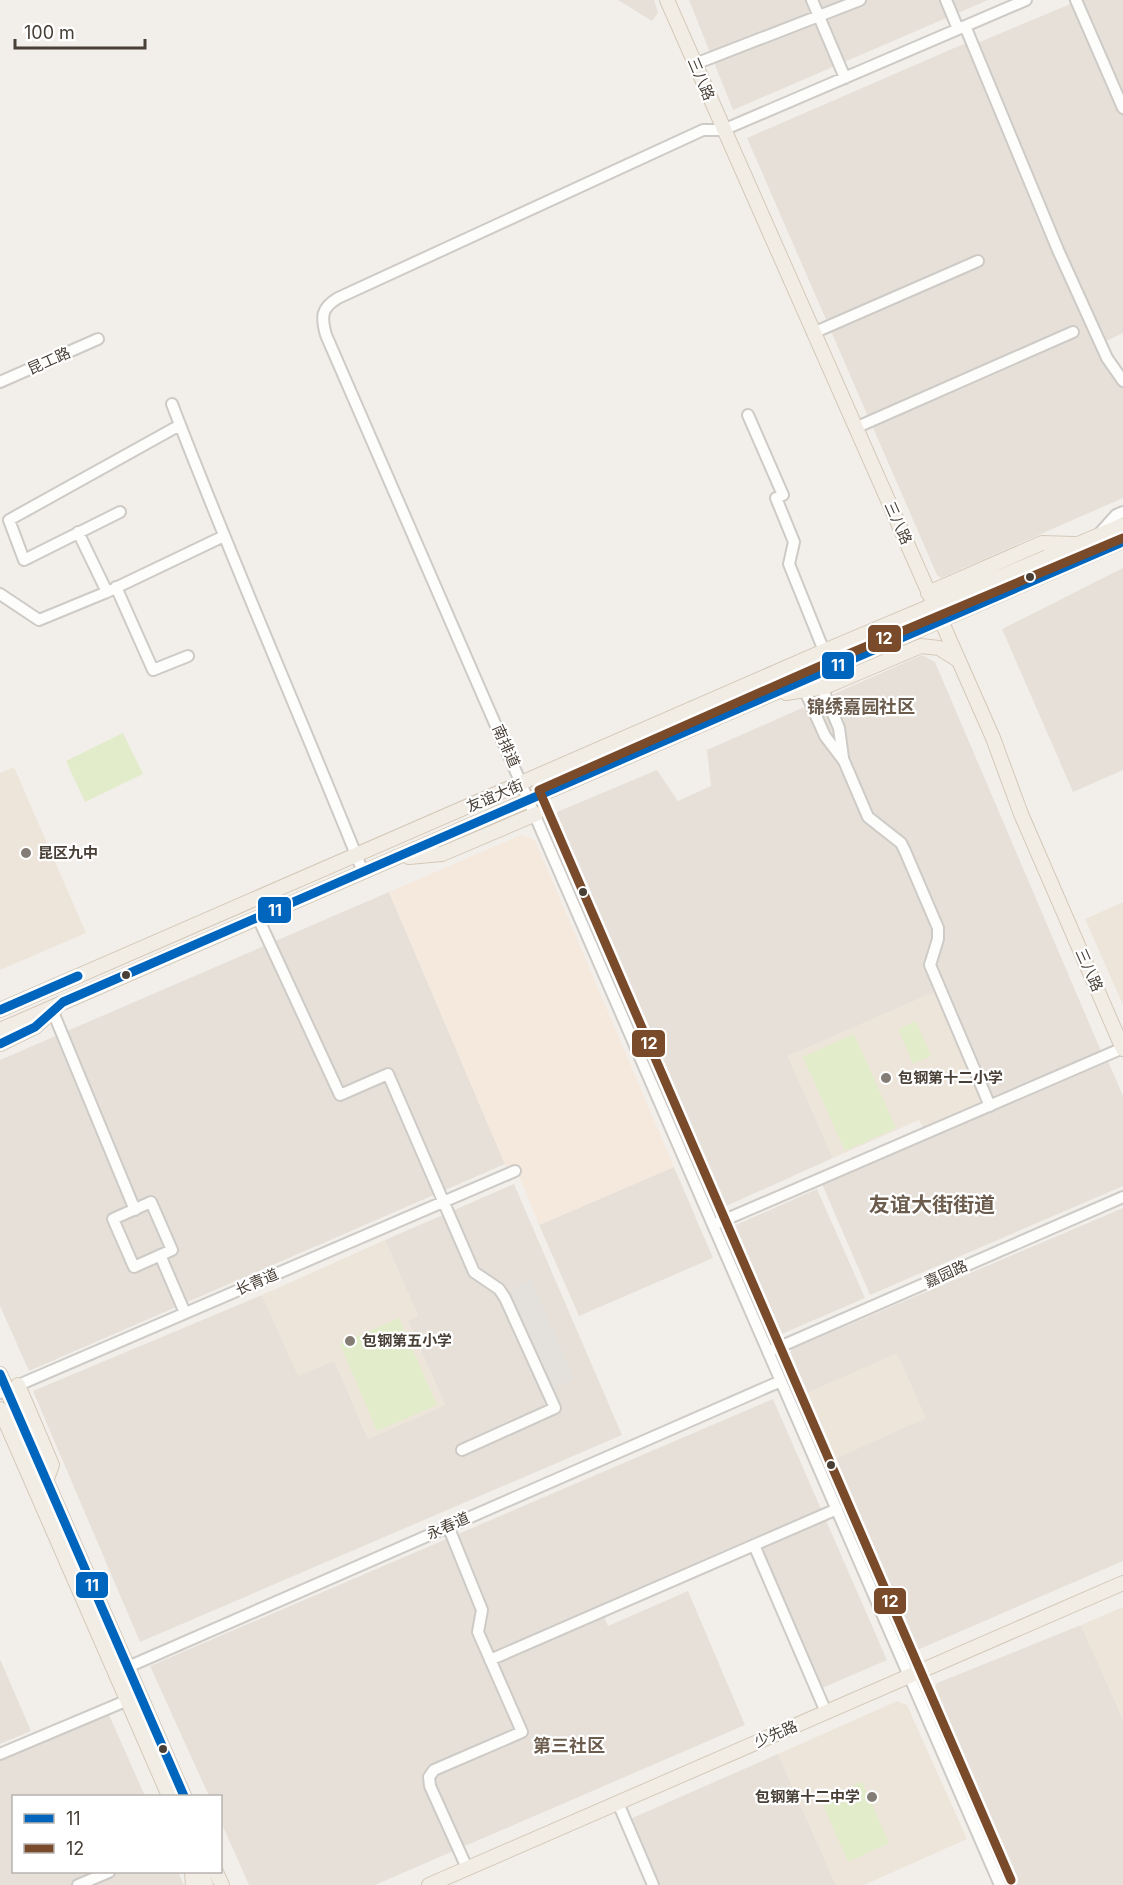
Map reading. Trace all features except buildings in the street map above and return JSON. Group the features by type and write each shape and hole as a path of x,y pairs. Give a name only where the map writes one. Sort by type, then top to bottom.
{"main road":[{"name":"三八路","path":"668,0 723,130 993,738 1021,814 1123,1048"},
{"name":"友谊大街","path":"0,1010 523,784 824,651 931,599 1123,525"},
{"name":"友谊大街","path":"0,1029 58,1007 1122,542"},
{"path":"769,696 822,688 921,646 939,648 958,661"},
{"path":"395,858 442,854 536,814"},
{"path":"0,1044 35,1027 58,1007"},
{"path":"0,1374 52,1465 46,1481 121,1670 128,1700 168,1795"},
{"path":"0,1409 121,1670 183,1795"},
{"name":"少先路","path":"429,1885 1123,1583"}],"street":[{"path":"812,0 845,78"},
{"path":"695,64 860,0"},
{"path":"946,0 962,27 1107,358 1123,381"},
{"path":"723,130 1026,0"},
{"path":"1076,0 1123,108"},
{"name":"南排道","path":"723,130 703,130 338,298 323,311 322,320 326,335 1000,1885"},
{"path":"813,333 978,261"},
{"path":"855,428 1073,332"},
{"name":"昆工路","path":"0,382 98,339"},
{"path":"171,404 363,872"},
{"path":"748,415 783,495 776,498 794,542 789,564 824,651"},
{"path":"120,512 24,560 9,520 180,425"},
{"path":"1099,535 1116,515 1123,512"},
{"path":"78,532 112,590 153,670 188,656"},
{"path":"0,594 39,620 112,590 224,536"},
{"path":"822,688 839,728 844,761"},
{"path":"805,691 825,736 844,761 871,820 903,846 938,928 938,939 930,964 990,1106"},
{"path":"258,918 340,1095 388,1074 474,1272 506,1298 555,1408 462,1450"},
{"path":"58,1007 135,1210"},
{"path":"713,1225 1123,1048"},
{"name":"长青道","path":"8,1389 515,1171"},
{"name":"嘉园路","path":"768,1352 1123,1197"},
{"path":"151,1202 172,1250 134,1267 113,1219 135,1210 151,1202"},
{"path":"160,1255 185,1313"},
{"name":"永春道","path":"121,1670 781,1381"},
{"path":"490,1660 837,1509"},
{"path":"448,1526 481,1604 482,1615 477,1628 522,1732 434,1770 429,1777 430,1786 467,1868"},
{"path":"754,1545 826,1712"},
{"path":"0,1754 128,1700"},
{"path":"618,1803 653,1885"},
{"path":"78,1885 107,1873"}],"shaded area":[{"path":"618,0 654,0 658,13 652,21"},
{"path":"689,0 988,0 733,110"},
{"path":"1080,0 1123,0 1123,333 1104,342 975,44"},
{"path":"968,42 1109,368 1123,387 1123,498 941,578 937,575 747,138"},
{"path":"1123,568 1123,770 1073,792 1002,629"},
{"path":"922,655 935,662 1101,1051 984,1100 935,992 788,1056 833,1158 722,1208 557,839 557,812 657,770 678,801 711,786 707,750"},
{"name":"昆区九中","path":"14,767 86,933 0,970 0,773"},
{"path":"521,835 535,840 674,1167 539,1225 515,1166 507,1169 389,892"},
{"path":"389,892 505,1164 29,1371 0,1306 0,1060"},
{"path":"1123,902 1123,1005 1085,919"},
{"name":"包钢第十二小学","path":"936,991 984,1100 923,1127 919,1120 833,1158 788,1056"},
{"path":"1108,1061 1123,1096 1123,1186 870,1295 822,1184"},
{"path":"674,1167 713,1258 579,1316 539,1225"},
{"path":"514,1184 622,1435 140,1642 33,1391 262,1295 298,1375 334,1360 368,1438 445,1405 408,1321 418,1316 385,1240"},
{"path":"817,1189 865,1298 777,1336 729,1228"},
{"path":"1123,1208 1123,1561 915,1651 832,1460 925,1418 897,1354 803,1395 787,1358 792,1349"},
{"name":"包钢第五小学","path":"385,1240 418,1316 408,1321 445,1405 369,1439 334,1361 298,1376 262,1295"},
{"path":"531,1280 574,1379 551,1389 508,1291"},
{"path":"897,1353 926,1418 832,1460 803,1395"},
{"path":"773,1399 887,1660 820,1689 754,1539 600,1607 608,1626 688,1591 745,1725 375,1885 249,1885 222,1824 222,1795 209,1795 150,1666"},
{"path":"1123,1607 1123,1719 1081,1625"},
{"path":"1081,1625 1123,1719 1123,1885 1013,1885 929,1698 937,1683"},
{"path":"0,1659 31,1731 0,1744"},
{"name":"包钢第十二中学","path":"897,1701 907,1705 967,1839 864,1885 836,1885 778,1754"},
{"path":"109,1715 145,1795 12,1795 12,1873 178,1873 184,1885 0,1885 0,1760"},
{"path":"778,1754 836,1885 657,1885 630,1819"}],"green space":[{"path":"123,733 143,774 85,802 66,761"},
{"path":"916,1021 931,1056 913,1064 898,1029"},
{"path":"854,1034 896,1128 845,1151 803,1057"},
{"path":"399,1318 437,1405 377,1431 340,1344"},
{"path":"862,1782 889,1843 848,1862 821,1800"}],"transit line":[{"name":"12","path":"1011,1880 539,790 829,662 1123,538"},
{"name":"11","path":"0,1044 35,1027 63,1002 1120,543"},
{"name":"11","path":"0,1010 78,976"},
{"name":"11","path":"0,1374 184,1795"}],"place":[{"name":"昆区九中","path":"26,853"},
{"name":"包钢第十二小学","path":"886,1078"},
{"name":"包钢第五小学","path":"350,1341"},
{"name":"包钢第十二中学","path":"872,1797"}],"district":[{"name":"锦绣嘉园社区","path":"861,707"},
{"name":"友谊大街街道","path":"932,1205"},
{"name":"第三社区","path":"569,1746"}]}
